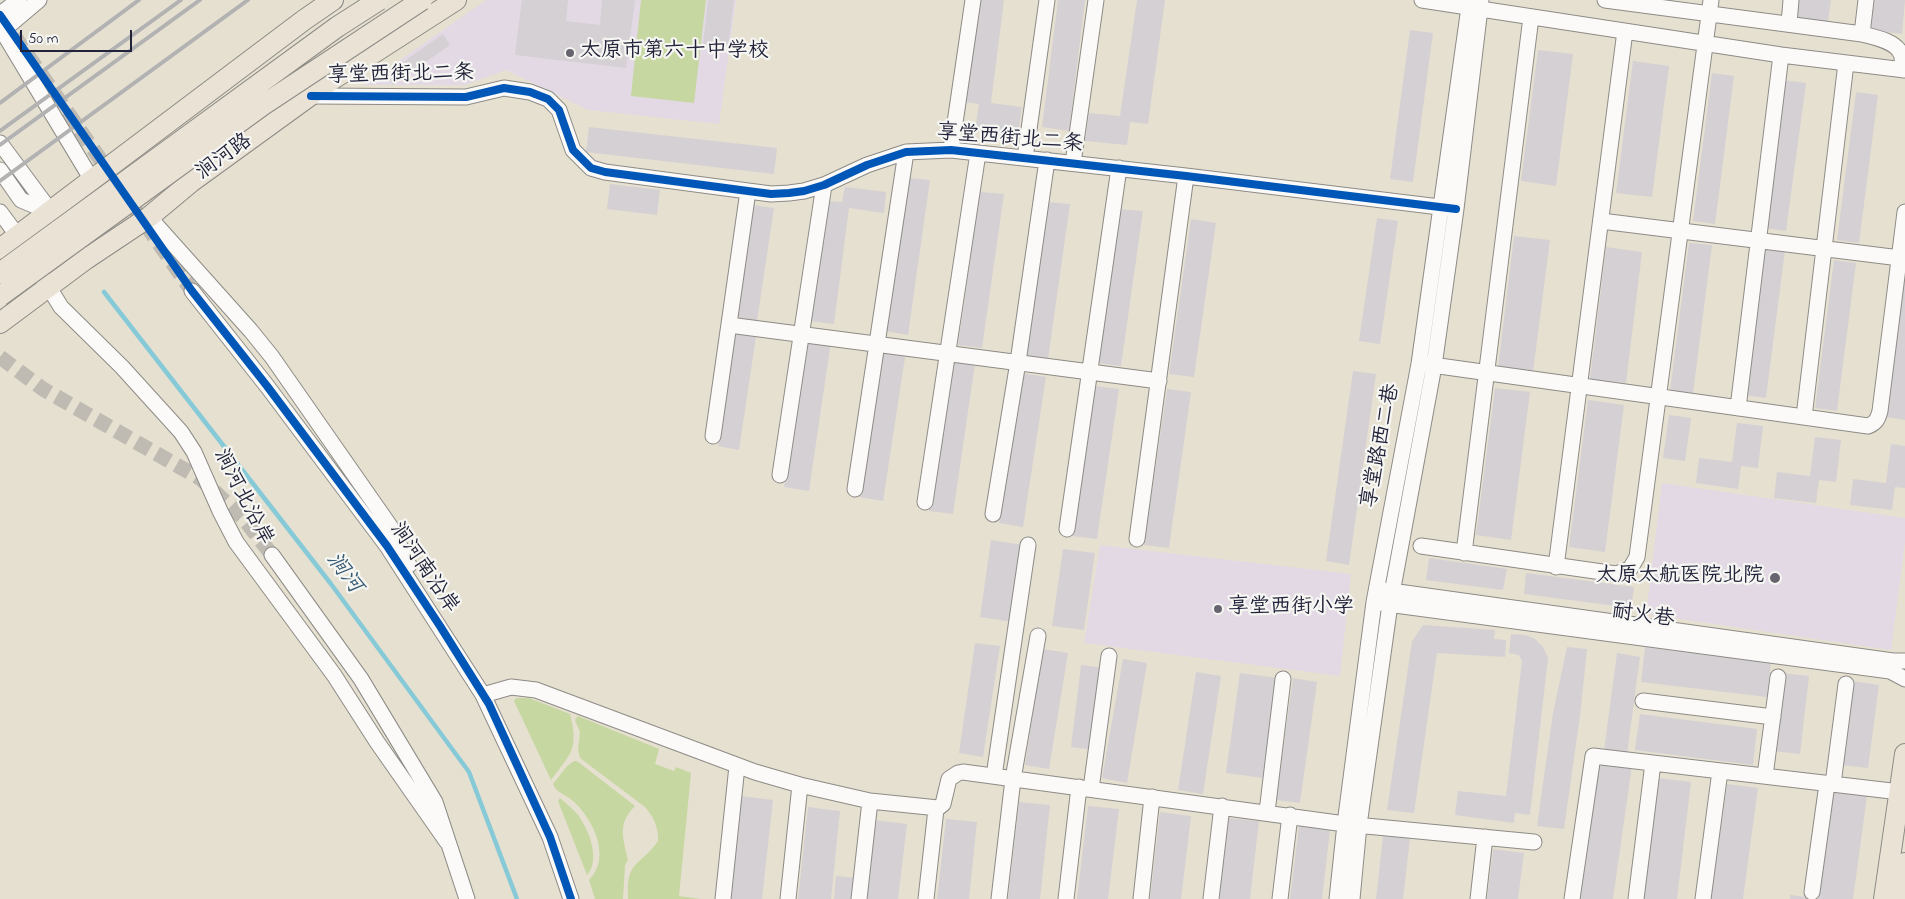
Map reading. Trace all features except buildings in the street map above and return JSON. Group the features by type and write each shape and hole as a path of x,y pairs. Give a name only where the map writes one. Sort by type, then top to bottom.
{"highway":[{"path":"1900,899 1905,864"}],"main road":[{"path":"0,249 333,0"},
{"name":"涧河路","path":"0,273 329,33 379,0"},
{"name":"涧河路","path":"0,296 263,105 422,0"},
{"name":"涧河路","path":"0,323 86,259 148,217 191,182 310,96 456,0"},
{"path":"153,134 148,143 146,162 156,178 173,187 191,182"},
{"path":"1884,899 1905,754"}],"street":[{"path":"951,150 973,0"},
{"path":"1025,158 1047,0"},
{"path":"1073,163 1096,0"},
{"path":"1422,0 1475,4 1531,17 1781,55 1904,70 1902,55 1897,48 1878,38 1862,34 1789,24 1710,7 1604,0"},
{"path":"1789,24 1791,0"},
{"path":"1862,34 1866,0"},
{"path":"29,2 3,25 12,46 92,180"},
{"name":"享堂路西二巷","path":"1337,899 1352,825 1391,598 1426,365 1440,206 1475,4"},
{"name":"享堂路西二巷","path":"1352,899 1352,825 1375,596 1426,365 1456,209 1475,4"},
{"path":"1421,546 1556,567 1616,574 1630,569 1637,557 1710,7"},
{"path":"1464,553 1531,17"},
{"path":"1556,567 1625,31"},
{"path":"1738,408 1781,55"},
{"path":"1804,417 1846,63"},
{"name":"享堂西街北二条","path":"310,96 466,96 504,88 530,92 548,99 559,110 573,150 583,162 592,168 604,172 748,191 789,193 804,191 824,185 867,165 906,152 951,150 1119,168 1456,209"},
{"path":"0,143 86,259"},
{"path":"855,489 906,152"},
{"path":"925,502 978,153"},
{"path":"993,514 1018,362 1046,160"},
{"path":"1067,530 1119,168"},
{"path":"0,170 21,200 50,212"},
{"path":"1138,539 1186,176"},
{"path":"780,475 824,185"},
{"path":"713,436 748,191"},
{"name":"涧河北沿岸","path":"0,212 18,235 61,307 122,366 181,432 194,452 236,542 334,675 377,742 448,842"},
{"path":"1426,365 1868,426 1874,424 1878,419 1905,212"},
{"path":"148,217 251,331 272,357 390,526 440,626"},
{"path":"1601,221 1900,258"},
{"name":"涧河南沿岸","path":"192,291 267,386 387,546 484,695 550,837 571,899"},
{"path":"729,325 1159,381"},
{"path":"994,776 1028,545"},
{"name":"涧河北沿岸","path":"272,555 361,679 435,802 467,899"},
{"name":"耐火巷","path":"1375,596 1883,660 1905,661"},
{"name":"耐火巷","path":"1391,598 1890,671 1905,678"},
{"path":"999,899 1013,778 1038,636"},
{"path":"1066,899 1109,656"},
{"path":"1765,776 1778,677"},
{"path":"1267,812 1283,679"},
{"path":"1812,892 1846,684"},
{"path":"484,695 511,687 536,690 737,766 800,785 870,801 936,809 942,806 949,779 953,775 964,772 1290,815 1352,825 1534,842"},
{"path":"1643,701 1773,717"},
{"path":"1572,899 1593,756 1900,792"},
{"path":"1636,899 1654,763"},
{"path":"723,899 737,766"},
{"path":"1703,899 1720,771"},
{"path":"788,899 800,785"},
{"path":"1140,899 1152,797"},
{"path":"859,899 870,801"},
{"path":"1211,899 1222,806"},
{"path":"926,899 936,809"},
{"path":"1280,899 1290,815"},
{"path":"1478,899 1485,837"}],"shaded area":[{"name":"太原市第六十中学校","path":"486,0 736,0 719,124 588,110 506,70 465,85 364,85"},
{"name":"太原太航医院北院","path":"1662,483 1905,518 1905,542 1891,650 1646,614"},
{"name":"享堂西街小学","path":"1100,545 1351,574 1340,676 1084,643"}],"green space":[{"path":"641,0 706,0 694,103 631,96"},
{"path":"516,698 529,698 570,714 574,736 573,744 568,757 551,780 514,701"},
{"path":"578,716 659,749 655,764 674,771 676,767 691,773 679,896 701,899 628,899 629,877 635,865 658,841 656,827 653,818 645,807 580,758 578,750 580,732 575,720"},
{"path":"577,761 635,806 626,819 623,832 628,860 625,865 623,899 595,899 589,880 596,871 599,860 597,839 593,828 580,809 554,787 553,784 567,766"},
{"path":"560,798 578,815 592,845 593,861 587,875 558,801"}],"waterway":[{"name":"涧河","path":"104,292 331,584 469,772 517,899"}],"tunnel":[{"path":"1,17 192,291"},
{"path":"0,357 43,389 201,479 244,519 272,555"}],"railway":[{"path":"0,103 139,0"},
{"path":"0,131 181,0"},
{"path":"0,145 200,0"},
{"path":"0,181 248,0"}],"cycle path":[{"path":"0,15 192,291 267,386 387,546 440,626 489,704 550,837 571,899"},
{"path":"311,96 466,97 504,88 530,92 548,99 559,110 573,150 591,168 605,172 771,194 804,191 824,185 867,165 906,152 951,150 1456,209"}],"place":[{"name":"太原市第六十中学校","path":"570,53"},
{"name":"太原太航医院北院","path":"1775,578"},
{"name":"享堂西街小学","path":"1218,609"}]}
